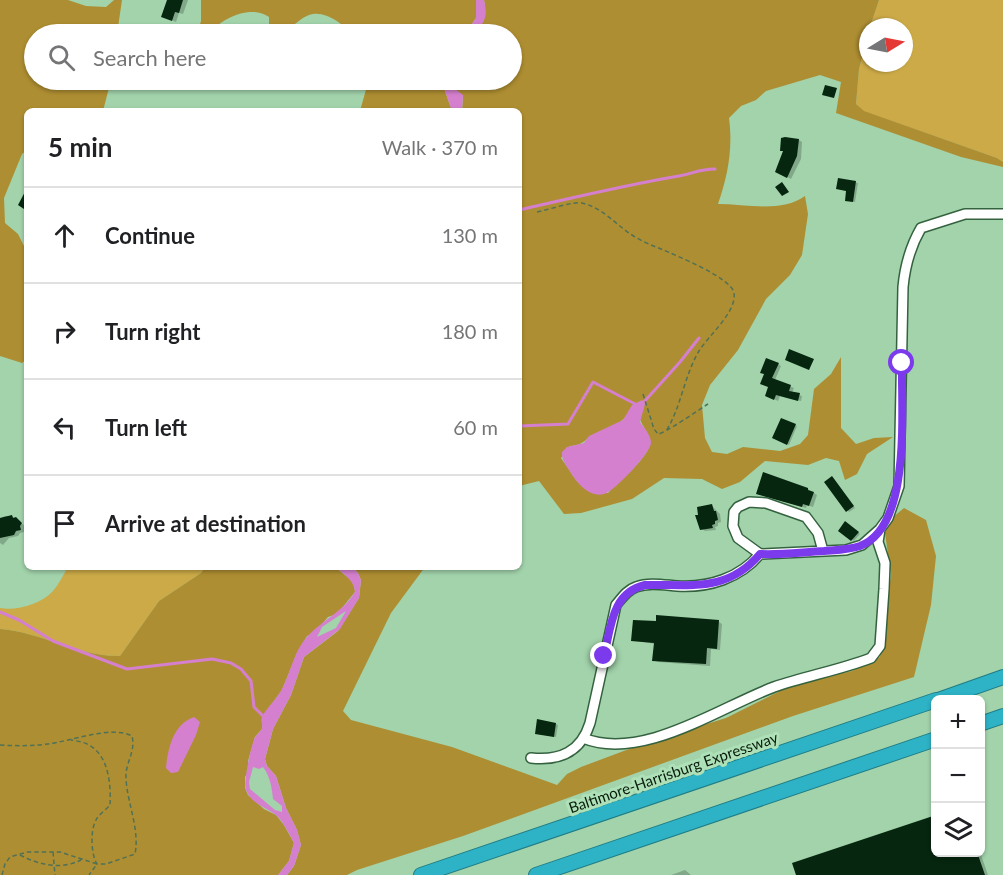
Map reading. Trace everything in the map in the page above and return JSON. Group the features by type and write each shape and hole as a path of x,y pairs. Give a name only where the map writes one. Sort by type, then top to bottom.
{"highway":[{"name":"Baltimore-Harrisburg Expressway","path":"952,695 1003,678"},
{"name":"Baltimore-Harrisburg Expressway","path":"421,875 931,702"},
{"path":"985,723 1003,716"},
{"path":"536,875 931,741"}],"lane":[{"path":"824,551 818,533 806,517 766,503 749,502 738,507 734,512 732,526 738,538 760,554 846,550 862,545 880,529 891,511 899,486 903,288 910,252 921,228 965,214 1003,214"},
{"path":"584,738 604,744 618,744 652,738 706,718 772,688 872,658 880,646 884,589 885,563 878,542 880,529"},
{"path":"531,758 555,759 584,738 590,723 616,606 622,596 636,587 645,585 701,586 720,581 750,566 760,554"}],"path":[{"path":"537,212 579,202 593,206 630,235 716,274 732,287 733,302 716,330 699,350 680,393 673,421 666,431"},
{"path":"643,394 654,429 658,434 708,404"},
{"path":"0,746 19,747 109,732 126,733 132,736 135,745 125,776 138,841 135,854 106,864 97,864 53,851 18,854 10,856 2,875"},
{"path":"71,740 87,743 105,762 111,791 110,805 96,818 93,830 93,858 97,864"},
{"path":"53,851 55,875"},
{"path":"18,854 29,860 53,865 82,860"},
{"path":"89,875 97,864"}],"shaded area":[{"path":"0,0 68,0 86,6 106,7 114,0 122,0 118,24 24,24 24,90 108,90 104,108 24,108 24,152 4,198 5,223 18,234 24,246 24,361 22,363 0,356"},
{"path":"201,0 476,0 476,18 472,24 341,24 333,18 315,14 295,24 269,24 269,17 254,12 245,12 220,24 200,24"},
{"path":"476,0 484,0 485,19 482,24 472,24 476,18"},
{"path":"484,0 879,0 873,18 859,18 856,104 864,111 997,158 1003,162 1003,167 961,157 836,113 841,82 820,75 766,91 756,100 741,106 729,118 729,161 718,204 775,206 796,201 805,196 808,214 802,255 790,275 766,299 738,350 710,385 702,405 705,438 712,452 727,454 743,447 780,451 800,444 808,435 814,389 831,374 841,357 841,428 856,444 874,438 893,437 867,454 857,474 845,480 839,461 826,458 808,465 765,461 740,482 722,489 702,479 664,478 632,499 581,513 564,514 539,481 522,485 522,108 462,108 463,96 456,90 522,90 522,24 481,24 484,19","holes":["644,406 640,419 650,441 645,454 608,493 584,487 575,479 561,458 570,446 582,443 591,436 615,425 624,419 630,410"]},
{"path":"879,0 1003,0 1003,162 863,111 856,104 859,69 859,72 913,72 913,18 873,18"},
{"path":"366,90 445,90 451,108 361,108"},
{"path":"445,90 456,90 463,95 462,108 451,108"},
{"path":"642,400 645,404 640,422 650,437 649,448 631,471 609,492 599,495 589,492 574,477 563,460 562,452 567,447 584,443 589,436 623,420 632,405"},
{"path":"904,508 926,520 936,556 931,605 914,677 793,716 463,836 347,875 287,875 294,866 301,845 276,776 267,766 265,759 273,729 291,695 304,657 338,631 359,598 361,580 355,570 423,570 391,613 343,711 351,720 452,747 557,785 567,774 581,767 645,743 726,718 794,684 852,671 880,657 891,575 885,533 892,518"},
{"path":"66,570 203,570 159,601 120,656 90,653 15,631 0,629 0,608 21,607 42,600 53,591"},
{"path":"203,570 339,570 354,585 355,592 337,614 328,617 313,634 307,636 297,653 282,690 263,716 262,729 255,737 248,761 245,788 248,795 264,809 276,815 284,825 294,843 289,861 278,875 0,875 0,629 30,635 90,653 120,656 159,601"},
{"path":"339,570 355,570 358,573 361,580 359,598 340,629 304,657 291,695 273,729 265,759 267,766 276,776 301,845 294,866 287,875 278,875 289,861 294,843 277,816 256,802 246,790 251,748 262,728 262,717 281,691 302,643 344,606 355,592 351,581","holes":["346,611 336,628 317,637 322,627","253,767 259,769 263,767 270,782 273,799 282,806 282,812 275,810 250,789 249,782"]},
{"path":"194,717 200,722 196,735 178,772 171,773 166,768 173,738 181,725"}],"building":[{"path":"167,0 183,0 179,13 175,12 172,21 161,17"},
{"path":"825,85 837,88 834,98 822,95"},
{"path":"781,138 799,139 797,156 787,178 775,172 783,151 780,151"},
{"path":"838,178 856,181 853,202 845,201 846,191 836,189"},
{"path":"782,182 789,192 782,196 775,187"},
{"path":"24,194 24,209 18,205"},
{"path":"789,349 814,359 809,370 785,360"},
{"path":"766,358 779,363 772,378 791,385 789,391 800,393 798,401 776,395 774,400 765,396 768,387 760,384 764,374 760,373"},
{"path":"781,418 796,424 787,445 772,438"},
{"path":"763,472 814,492 809,506 803,504 802,507 756,494"},
{"path":"832,476 854,506 846,512 824,482"},
{"path":"712,504 718,520 712,525 713,528 700,530 695,515 698,515 697,507"},
{"path":"12,515 22,523 21,530 16,531 14,535 0,538 0,518"},
{"path":"845,521 859,532 851,541 838,531"},
{"path":"656,615 719,620 717,649 707,648 706,664 652,661 654,643 631,641 633,620 656,621"},
{"path":"537,719 556,723 554,737 535,734"},
{"path":"931,817 931,857 979,857 985,875 796,875 792,863"}],"waterway":[{"path":"522,209 715,169"},
{"path":"643,403 699,338"},
{"path":"522,426 568,424 593,382 637,405"},
{"path":"0,612 19,620 53,641 127,669 212,659 231,663 241,669 251,681 254,707 264,717"}],"route":[{"path":"604,656 616,606 622,596 636,587 645,585 701,586 738,574 750,566 760,554 846,550 870,540 888,518 899,486 902,363"}]}
